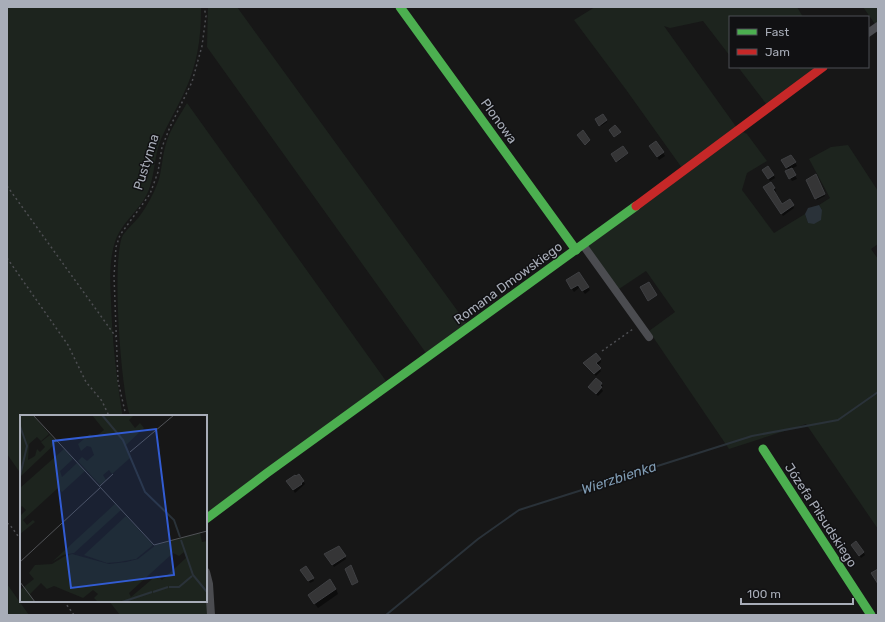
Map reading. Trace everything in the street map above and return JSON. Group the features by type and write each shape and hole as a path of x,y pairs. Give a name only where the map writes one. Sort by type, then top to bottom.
{"street":[{"name":"Plonowa","path":"400,7 580,248"},
{"path":"869,32 878,26"},
{"name":"Romana Dmowskiego","path":"207,518 267,473 580,248 822,68"},
{"path":"580,248 649,337"},
{"name":"Józefa Piłsudskiego","path":"763,449 871,615"},
{"path":"207,576 211,615"}],"path":[{"name":"Pustynna","path":"126,415 118,381 114,276 116,247 120,235 150,194 158,172 162,147 170,126 192,82 202,46 206,16 204,7"},
{"path":"7,186 116,337"},
{"path":"7,258 68,345 86,382 102,401 109,415"},
{"path":"602,351 633,330 629,323"},
{"path":"7,523 20,539"},
{"path":"65,602 74,615"}],"shaded area":[{"path":"7,7 201,7 200,32 197,52 188,83 161,139 152,179 145,199 118,235 113,249 110,271 110,286 115,356 122,415 20,415 20,473 7,454"},
{"path":"208,7 237,7 467,324 426,353 207,47"},
{"path":"595,7 797,7 802,16 729,16 729,55 703,21 670,28 664,26 737,128 682,168 574,20"},
{"path":"863,7 878,7 878,22 875,24"},
{"path":"739,68 818,68 767,105"},
{"path":"187,103 386,381 207,516 207,415 130,415 123,380 118,295 119,248 126,230 139,217 152,196 159,177 167,139"},
{"path":"743,132 747,134 767,161 747,173 742,190 774,233 805,214 808,223 822,210 819,205 830,198 809,159 831,147 848,145 878,191 878,244 871,249 878,259 878,529 806,424 729,449 649,331 675,312 646,271 619,289 588,246"},
{"path":"819,205 822,210 821,220 814,224 808,223 805,214 808,208"},
{"path":"7,584 29,615 7,615"},
{"path":"207,598 209,615 120,615 110,602 207,602"}],"building":[{"path":"603,114 607,120 599,126 595,119"},
{"path":"615,125 621,132 614,137 609,130"},
{"path":"583,130 590,140 585,145 577,135"},
{"path":"656,141 664,152 657,157 649,146"},
{"path":"623,146 628,153 616,162 611,154"},
{"path":"791,155 796,162 786,168 781,160"},
{"path":"768,166 774,175 768,179 762,170"},
{"path":"792,168 796,175 789,179 785,171"},
{"path":"816,174 825,194 815,199 806,180"},
{"path":"771,182 775,188 773,189 782,204 790,199 794,205 781,214 763,187"},
{"path":"579,272 589,287 582,291 578,285 571,289 566,280"},
{"path":"649,282 657,295 648,301 640,287"},
{"path":"596,353 601,359 596,363 601,368 594,374 583,363"},
{"path":"596,378 602,383 600,386 602,387 596,394 588,387"},
{"path":"299,474 304,481 293,490 286,481"},
{"path":"856,541 864,552 859,556 851,545"},
{"path":"339,546 346,556 332,565 324,554"},
{"path":"351,565 358,582 352,585 345,569"},
{"path":"306,566 314,578 308,581 300,570"},
{"path":"878,569 878,584 871,573"},
{"path":"330,579 336,589 314,604 308,595"}],"waterway":[{"name":"Wierzbienka","path":"386,615 478,539 519,510 752,436 838,420 878,392"}],"traffic: fast":[{"path":"400,7 576,250"},
{"path":"207,518 267,473 636,206"},
{"path":"763,449 871,615"}],"traffic: jam":[{"path":"636,206 822,68"}]}
